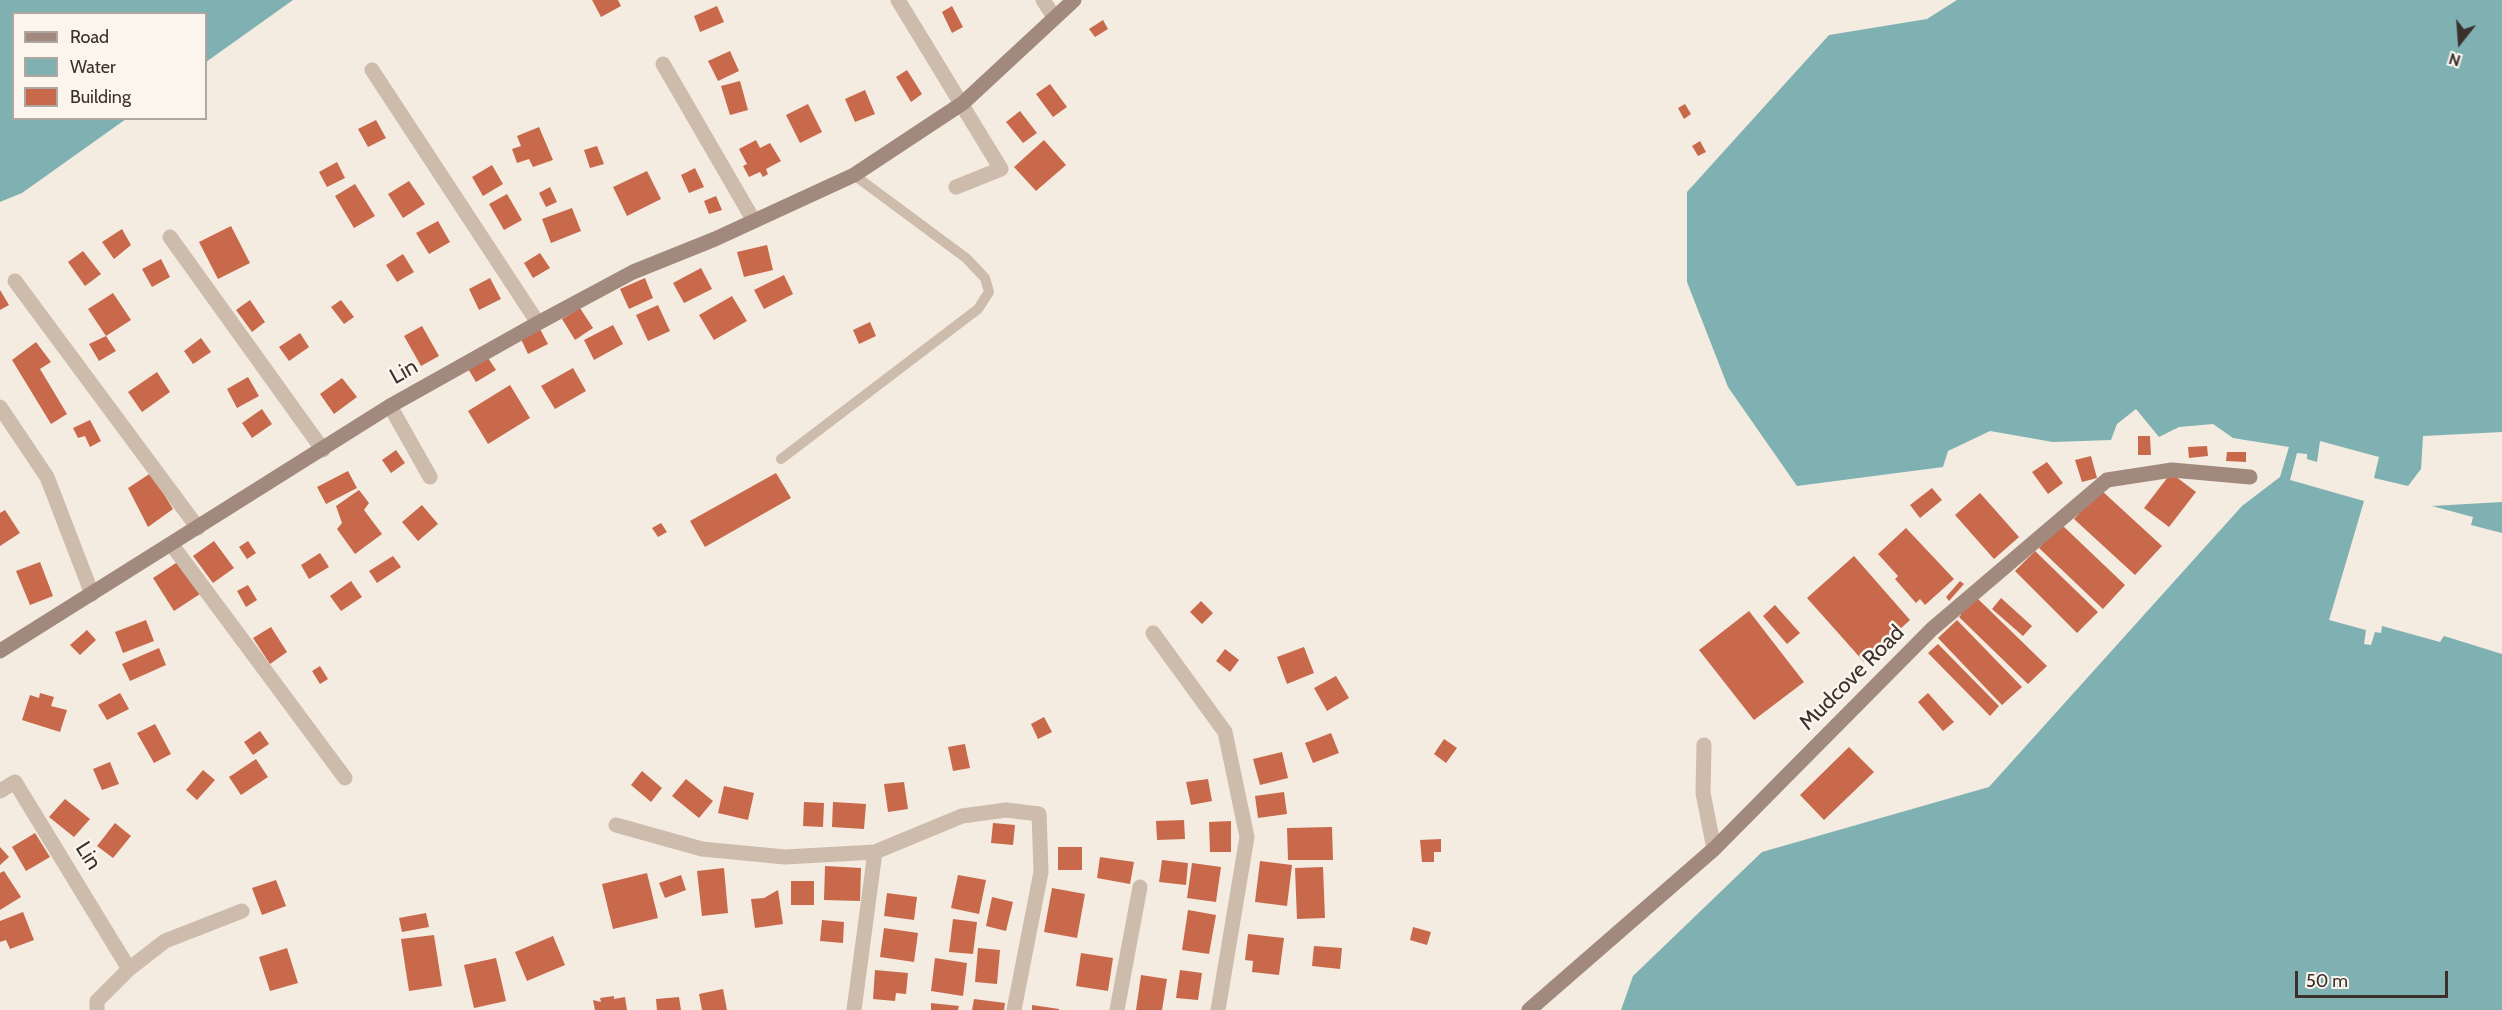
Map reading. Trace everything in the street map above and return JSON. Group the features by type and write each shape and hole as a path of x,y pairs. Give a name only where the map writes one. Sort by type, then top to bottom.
{"street":[{"path":"898,0 963,103 1001,169 956,186"},
{"path":"1043,0 1054,17"},
{"name":"Lin","path":"0,651 390,406 538,323 633,272 754,221 854,175 963,103 1074,0"},
{"path":"663,64 754,221"},
{"path":"372,70 538,323"},
{"path":"170,237 322,450"},
{"path":"15,281 198,528"},
{"path":"390,406 430,477"},
{"path":"0,407 47,477 92,594"},
{"name":"Mudcove Road","path":"1529,1010 1714,849 1932,629 2107,480 2172,470 2250,477"},
{"path":"172,545 345,778"},
{"path":"1153,633 1226,732 1247,837 1218,1010"},
{"path":"1704,745 1702,793 1714,849"},
{"name":"Lin","path":"0,791 15,782 129,969"},
{"path":"616,825 702,849 785,857 875,852 962,816 1006,810 1039,814 1041,872 1014,1010"},
{"path":"854,1010 875,852"},
{"path":"1117,1010 1140,887"},
{"path":"97,1010 97,1001 129,969 165,941 242,911"}],"lane":[{"path":"781,459 978,309 989,292 985,278 966,258 854,175"}],"water":[{"path":"0,0 293,0 207,61 207,12 12,12 12,120 125,120 22,193 0,202"},
{"path":"1957,0 2502,0 2502,1010 1621,1010 1633,976 1762,852 1989,787 2242,506 2280,477 2289,447 2233,438 2213,424 2179,427 2159,437 2136,409 2117,424 2111,440 2053,442 1990,431 1948,451 1943,467 1797,486 1728,387 1687,282 1687,192 1829,35 1927,19"}],"pier":[{"path":"2502,432 2502,502 2432,506 2473,517 2471,525 2502,533 2502,654 2444,636 2440,642 2382,626 2381,633 2375,632 2371,645 2364,644 2366,630 2329,620 2364,501 2290,480 2297,453 2307,454 2307,459 2317,462 2320,441 2379,457 2374,478 2408,486 2421,469 2423,436"}],"building":[{"path":"592,0 618,0 621,6 601,17"},
{"path":"717,6 724,22 700,32 694,16"},
{"path":"952,6 963,27 952,33 942,12"},
{"path":"1103,20 1108,29 1095,37 1089,29"},
{"path":"730,51 739,71 718,81 708,61"},
{"path":"907,70 922,94 911,102 896,77"},
{"path":"740,81 748,110 730,115 721,86"},
{"path":"1050,84 1067,107 1053,117 1036,94"},
{"path":"865,90 875,114 855,122 845,99"},
{"path":"808,104 822,132 800,143 786,115"},
{"path":"1685,104 1691,114 1684,119 1678,108"},
{"path":"1020,111 1037,133 1023,143 1006,122"},
{"path":"376,120 386,138 368,147 358,129"},
{"path":"539,127 553,160 533,167 529,159 517,163 512,149 521,146 517,136"},
{"path":"756,140 760,148 770,143 781,161 766,169 768,174 763,177 760,172 749,177 743,166 747,164 739,149"},
{"path":"1044,140 1066,165 1036,191 1014,167"},
{"path":"1700,141 1706,152 1698,156 1692,146"},
{"path":"597,146 604,164 590,168 584,150"},
{"path":"337,162 345,178 327,187 319,172"},
{"path":"492,165 503,184 483,196 472,177"},
{"path":"695,168 704,187 689,193 681,175"},
{"path":"647,171 661,199 627,216 613,187"},
{"path":"409,181 425,204 403,218 388,194"},
{"path":"355,184 375,216 354,228 335,196"},
{"path":"550,187 557,202 546,207 539,193"},
{"path":"507,194 522,220 504,230 489,204"},
{"path":"716,196 722,210 709,214 704,201"},
{"path":"572,208 581,231 551,243 542,219"},
{"path":"438,221 450,242 429,254 416,233"},
{"path":"231,226 250,263 218,279 199,242"},
{"path":"122,229 131,245 114,259 102,242"},
{"path":"767,245 773,270 744,277 737,252"},
{"path":"83,251 101,274 85,286 68,262"},
{"path":"540,253 550,268 533,278 524,263"},
{"path":"403,254 414,272 397,282 386,265"},
{"path":"161,259 170,277 152,287 142,269"},
{"path":"701,268 712,289 684,303 673,283"},
{"path":"784,275 793,294 764,309 754,290"},
{"path":"490,278 501,299 479,310 469,289"},
{"path":"645,278 653,298 629,309 620,289"},
{"path":"0,290 9,305 0,310"},
{"path":"113,293 131,320 106,336 88,309"},
{"path":"732,296 747,321 714,340 699,315"},
{"path":"250,300 265,322 252,332 236,310"},
{"path":"341,300 354,317 344,324 331,307"},
{"path":"658,305 670,331 648,341 636,315"},
{"path":"580,308 593,328 575,340 562,319"},
{"path":"870,322 876,336 859,344 853,330"},
{"path":"613,325 623,344 594,360 584,340"},
{"path":"422,326 439,356 421,366 404,336"},
{"path":"540,329 548,344 528,354 521,339"},
{"path":"300,333 309,347 289,361 279,347"},
{"path":"106,336 116,351 99,361 89,344"},
{"path":"201,338 211,352 193,364 184,351"},
{"path":"36,342 51,362 40,369 67,414 51,424 12,360"},
{"path":"486,355 496,370 476,382 467,367"},
{"path":"573,368 586,391 555,409 541,386"},
{"path":"157,372 170,392 142,412 128,392"},
{"path":"248,377 259,396 237,408 227,389"},
{"path":"342,378 357,397 334,414 320,394"},
{"path":"510,385 530,418 488,444 468,411"},
{"path":"262,409 272,424 252,438 242,423"},
{"path":"90,420 101,441 90,447 85,436 78,438 73,428"},
{"path":"2138,436 2150,436 2151,455 2138,455"},
{"path":"2207,446 2208,456 2189,458 2188,447"},
{"path":"396,450 405,463 391,473 382,460"},
{"path":"2227,452 2246,452 2246,462 2226,461"},
{"path":"2091,456 2097,478 2082,482 2075,460"},
{"path":"2047,462 2063,483 2048,494 2032,472"},
{"path":"348,471 357,488 326,504 317,487"},
{"path":"151,473 173,509 148,527 128,488"},
{"path":"776,473 791,498 705,547 690,521"},
{"path":"2171,473 2196,492 2169,527 2144,508"},
{"path":"1932,488 1942,500 1920,518 1910,505"},
{"path":"359,490 369,503 364,510 382,534 355,554 337,529 342,523 336,506"},
{"path":"2101,490 2162,546 2135,575 2074,519"},
{"path":"1980,493 2019,537 1994,559 1955,515"},
{"path":"422,505 438,524 418,541 402,522"},
{"path":"5,510 20,533 0,546 0,513"},
{"path":"661,523 667,532 658,537 652,528"},
{"path":"2061,524 2125,585 2103,609 2039,548"},
{"path":"1906,528 1954,579 1925,605 1920,599 1916,603 1895,579 1898,576 1878,554"},
{"path":"214,541 234,568 213,583 193,556"},
{"path":"248,541 256,553 247,559 239,547"},
{"path":"2035,551 2098,612 2077,633 2015,571"},
{"path":"320,553 329,567 309,579 301,565"},
{"path":"393,556 401,567 377,583 369,571"},
{"path":"1854,556 1910,620 1864,662 1807,598"},
{"path":"179,561 200,594 174,611 153,578"},
{"path":"40,562 53,596 30,605 16,571"},
{"path":"351,581 362,597 341,611 330,596"},
{"path":"1960,581 1964,584 1949,601 1946,597"},
{"path":"248,585 257,600 246,607 237,591"},
{"path":"1977,598 2047,666 2028,684 1959,617 1961,615 1958,611"},
{"path":"2001,598 2032,626 2023,636 1992,609"},
{"path":"1201,601 1213,613 1202,624 1190,612"},
{"path":"1775,605 1800,633 1787,644 1763,616"},
{"path":"1749,611 1804,682 1754,720 1699,650"},
{"path":"146,620 154,641 123,653 115,632"},
{"path":"1957,620 2022,687 2002,705 1938,638"},
{"path":"271,627 287,652 270,664 253,638"},
{"path":"87,630 96,640 80,655 70,645"},
{"path":"1938,644 1999,706 1990,716 1928,653"},
{"path":"1304,647 1314,673 1287,684 1277,657"},
{"path":"159,648 166,665 130,681 122,664"},
{"path":"1225,649 1239,660 1230,672 1216,661"},
{"path":"320,666 328,679 320,684 312,671"},
{"path":"1336,676 1349,698 1327,711 1314,688"},
{"path":"40,693 54,697 51,706 67,710 60,732 22,720 30,695 39,698"},
{"path":"120,693 129,709 107,720 98,705"},
{"path":"1928,693 1954,722 1943,731 1918,702"},
{"path":"1044,717 1052,732 1038,739 1031,724"},
{"path":"155,724 171,754 154,763 137,733"},
{"path":"260,731 269,744 253,755 244,742"},
{"path":"1331,733 1339,753 1313,763 1305,743"},
{"path":"1444,739 1457,748 1446,763 1434,754"},
{"path":"965,744 970,768 953,771 948,747"},
{"path":"1849,747 1874,772 1824,820 1800,795"},
{"path":"1282,752 1288,778 1260,785 1253,759"},
{"path":"256,759 268,777 241,795 229,777"},
{"path":"110,762 119,784 102,790 93,769"},
{"path":"203,770 215,780 197,800 186,790"},
{"path":"642,771 662,788 651,802 631,785"},
{"path":"686,779 713,801 699,818 672,796"},
{"path":"1208,779 1212,801 1191,805 1186,782"},
{"path":"904,782 908,809 888,812 884,784"},
{"path":"724,786 754,793 748,820 718,813"},
{"path":"1284,792 1287,814 1258,818 1255,796"},
{"path":"65,799 90,819 74,837 49,817"},
{"path":"804,802 824,803 823,827 803,826"},
{"path":"833,802 866,804 864,829 832,827"},
{"path":"1184,820 1185,839 1157,840 1156,821"},
{"path":"1231,821 1231,852 1210,852 1209,822"},
{"path":"115,823 131,836 113,858 97,846"},
{"path":"993,823 1015,825 1013,845 991,843"},
{"path":"1332,827 1333,860 1288,860 1287,828"},
{"path":"35,833 50,857 26,871 12,847"},
{"path":"1441,839 1441,852 1434,852 1434,862 1422,862 1420,840"},
{"path":"0,847 9,857 0,865"},
{"path":"1058,847 1082,847 1082,870 1058,870"},
{"path":"1100,857 1134,862 1130,884 1097,878"},
{"path":"1162,860 1188,863 1186,885 1159,882"},
{"path":"1260,861 1292,865 1287,906 1255,902"},
{"path":"1192,863 1221,867 1216,902 1187,898"},
{"path":"825,866 861,868 860,901 824,900"},
{"path":"1323,867 1325,918 1297,919 1295,868"},
{"path":"724,868 728,913 702,916 697,871"},
{"path":"4,871 21,897 0,910 0,873"},
{"path":"647,873 658,918 613,929 602,884"},
{"path":"681,875 686,890 665,898 659,883"},
{"path":"958,875 986,880 979,914 951,908"},
{"path":"276,880 286,906 262,915 252,888"},
{"path":"791,881 814,881 814,905 791,905"},
{"path":"1052,888 1085,894 1077,938 1044,932"},
{"path":"778,890 783,924 755,928 751,899 764,898"},
{"path":"887,893 917,897 914,920 884,916"},
{"path":"992,897 1013,902 1006,931 986,926"},
{"path":"1188,910 1216,915 1209,954 1182,950"},
{"path":"23,912 34,940 10,949 6,940 0,942 0,921"},
{"path":"426,913 429,927 402,932 399,918"},
{"path":"953,919 977,922 973,954 949,952"},
{"path":"822,920 844,922 843,943 820,941"},
{"path":"1413,927 1431,932 1427,945 1410,940"},
{"path":"884,928 918,933 914,962 880,957"},
{"path":"1248,934 1284,938 1279,975 1252,972 1253,961 1245,960"},
{"path":"434,935 442,986 409,991 401,939"},
{"path":"553,936 565,965 527,981 515,952"},
{"path":"1314,946 1342,948 1340,969 1312,966"},
{"path":"287,948 298,983 270,991 259,957"},
{"path":"978,948 1000,950 997,984 975,982"},
{"path":"1081,953 1113,958 1108,991 1076,986"},
{"path":"496,958 506,1001 474,1008 464,965"},
{"path":"935,958 967,963 963,996 931,991"},
{"path":"875,970 908,973 906,994 896,993 895,1001 873,999"},
{"path":"1180,970 1202,973 1198,1000 1176,998"},
{"path":"1141,975 1167,979 1162,1010 1136,1010"},
{"path":"723,989 727,1010 702,1010 699,994"},
{"path":"614,996 614,999 625,997 627,1010 595,1010 593,1000 601,1002 600,998"},
{"path":"679,997 681,1010 657,1010 656,999"},
{"path":"974,999 1005,1003 1004,1010 972,1010"},
{"path":"931,1003 959,1006 958,1010 931,1010"},
{"path":"1032,1005 1059,1009 1059,1010 1032,1010"}]}
